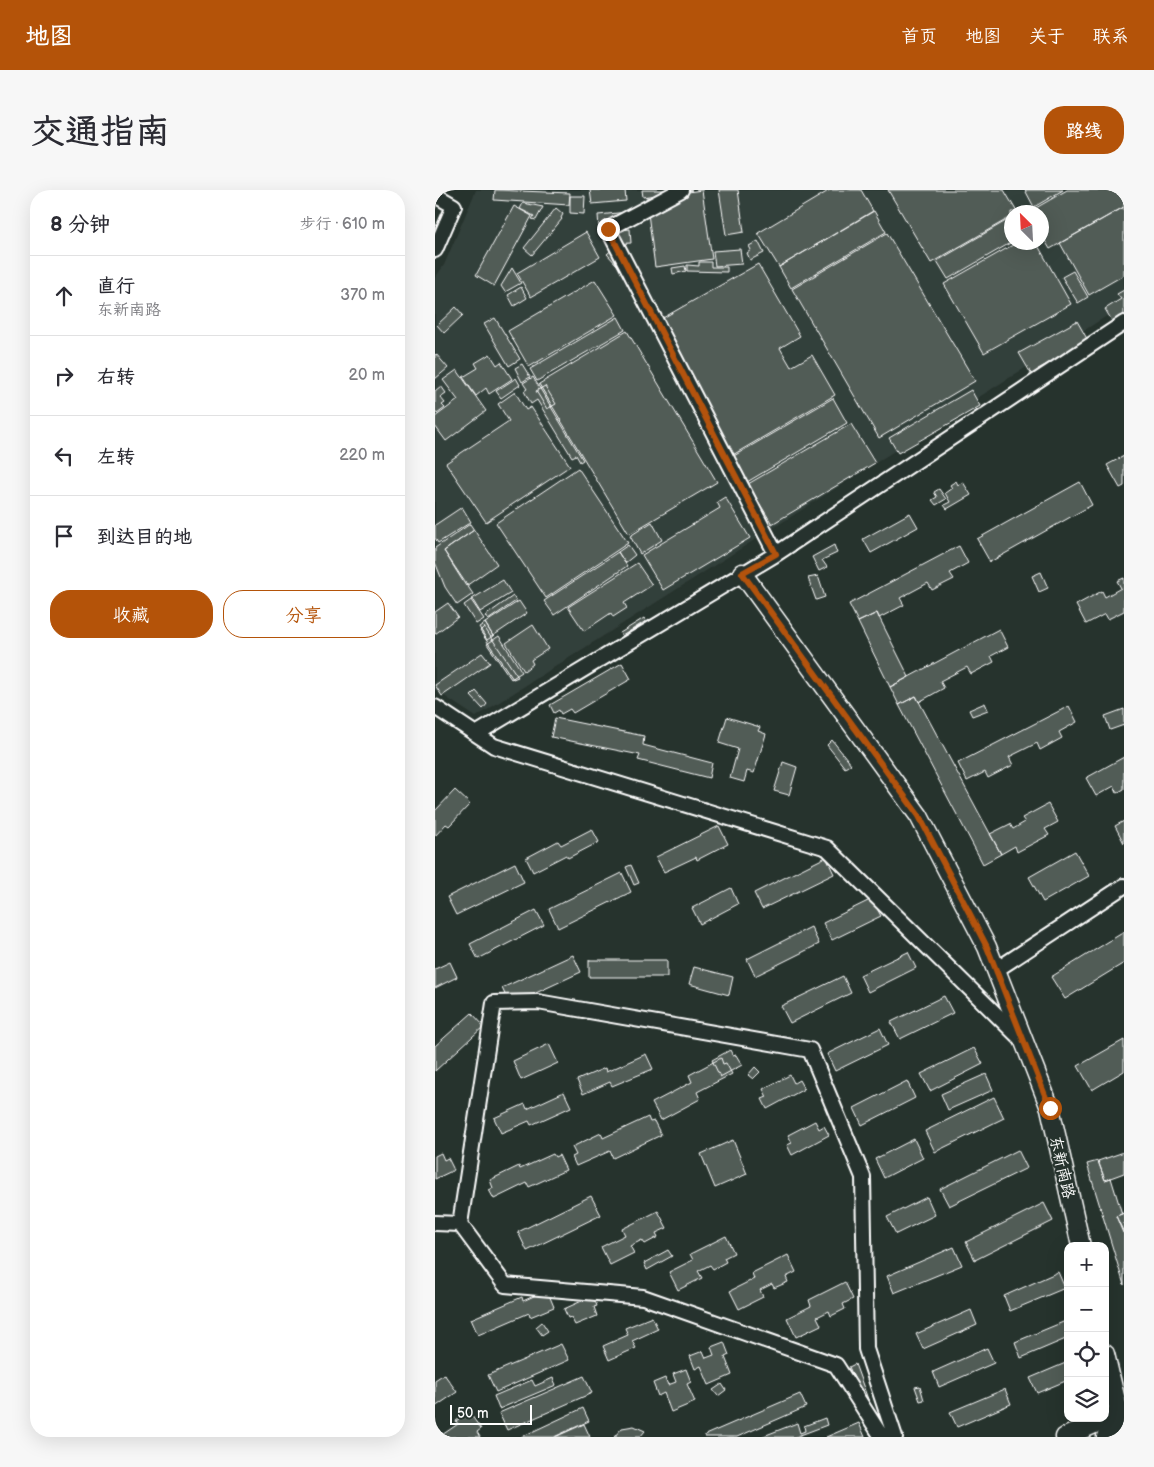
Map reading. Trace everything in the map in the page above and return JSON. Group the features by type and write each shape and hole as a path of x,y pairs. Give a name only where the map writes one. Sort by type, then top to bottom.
{"main road":[{"name":"东新南路","path":"742,573 919,816 987,947 1050,1108 1080,1242"},
{"path":"1109,1368 1123,1419"},
{"path":"1065,1437 1123,1419"},
{"path":"1106,1437 1123,1419"}],"street":[{"path":"681,190 608,229 776,554"},
{"path":"435,195 454,206 435,250"},
{"path":"476,734 776,554 1124,323"},
{"path":"435,707 494,746 827,848 1023,1041"},
{"path":"996,970 1124,886"},
{"path":"882,1437 836,1365 643,1297 505,1285 459,1224 494,1003 538,1002 810,1050 863,1177 865,1348 895,1437"},
{"path":"435,1223 459,1224"}],"shaded area":[{"path":"476,190 1124,190 1124,305 476,717 435,690 435,278 444,265"}],"building":[{"path":"495,190 570,193 569,205 494,200"},
{"path":"590,190 625,190 626,201 592,204"},
{"path":"642,190 692,190 643,197"},
{"path":"702,190 712,259 655,267 646,198"},
{"path":"719,190 738,190 744,232 726,235"},
{"path":"830,190 861,190 873,211 779,267 758,233"},
{"path":"888,190 1004,190 1013,205 1004,205 1004,221 931,263"},
{"path":"1025,190 1063,190 1037,205 1033,205"},
{"path":"1067,190 1124,190 1124,207 1050,249 1049,205 1041,205"},
{"path":"570,196 585,196 584,214 570,213"},
{"path":"523,203 543,207 536,220 532,219 534,216 520,209"},
{"path":"514,206 532,216 494,286 476,275"},
{"path":"1124,207 1124,275 1089,295 1060,243"},
{"path":"556,208 563,214 562,219 532,255 524,248"},
{"path":"874,211 886,232 791,288 779,267"},
{"path":"628,212 629,226 599,228 598,215"},
{"path":"1004,222 1004,247 948,279 937,261"},
{"path":"630,229 631,243 612,244 608,231"},
{"path":"586,232 600,257 531,297 517,273"},
{"path":"887,233 975,381 879,438 792,289"},
{"path":"758,241 764,253 750,260 747,253 751,250 749,246"},
{"path":"614,248 628,277 607,254"},
{"path":"740,249 742,264 715,266 713,251"},
{"path":"1004,250 1041,250 1071,304 984,353 944,284"},
{"path":"699,262 711,262 711,267 727,267 727,272 687,271 687,265 699,266"},
{"path":"758,264 800,336 780,348 791,367 812,355 835,395 731,456 654,323"},
{"path":"685,266 686,271 673,274 672,268"},
{"path":"512,268 521,283 505,292 501,286"},
{"path":"1073,271 1088,297 1078,303 1062,277"},
{"path":"595,280 617,315 529,367 508,331"},
{"path":"521,287 527,298 514,306 508,295"},
{"path":"1124,290 1124,321 1115,326 1105,309 1121,299 1117,294"},
{"path":"456,307 463,315 444,333 437,325"},
{"path":"618,317 625,330 537,381 530,369"},
{"path":"495,318 520,359 509,366 484,324"},
{"path":"1077,321 1090,344 1078,346 1064,354 1066,358 1055,364 1053,361 1038,369 1041,373 1033,377 1019,353"},
{"path":"627,331 717,482 629,534 539,384"},
{"path":"490,354 497,365 501,362 512,379 489,394 486,388 476,396 463,377 478,368 475,363"},
{"path":"435,355 448,368 435,379"},
{"path":"522,364 530,377 522,382 515,368"},
{"path":"457,370 486,411 446,441 435,426 435,417 458,400 443,380"},
{"path":"533,377 583,460 580,462 576,455 572,457 537,400 531,404 524,391 527,389 523,383"},
{"path":"516,378 520,385 501,398 496,391"},
{"path":"441,386 446,393 440,397 445,403 442,405 445,408 437,414 435,411 435,391"},
{"path":"545,386 556,404 547,409 536,391"},
{"path":"971,390 980,406 898,453 889,438"},
{"path":"515,392 526,410 531,407 570,466 486,522 446,463 509,421 498,404"},
{"path":"833,398 847,423 747,482 732,457"},
{"path":"851,424 875,463 772,524 748,484"},
{"path":"1124,456 1124,486 1120,488 1107,465"},
{"path":"578,468 628,543 546,598 496,523"},
{"path":"956,481 958,485 963,482 971,495 947,509 944,505 950,502 945,493 952,488 950,485"},
{"path":"1080,482 1092,505 990,562 977,539"},
{"path":"939,489 946,499 936,505 932,500 937,497 934,492"},
{"path":"725,497 750,538 663,590 642,555 720,508 717,502"},
{"path":"462,507 471,522 438,543 435,538 435,525"},
{"path":"910,513 918,527 871,553 863,539"},
{"path":"652,522 662,540 640,554 630,536"},
{"path":"470,524 474,530 444,551 473,594 457,605 445,587 435,562 435,548"},
{"path":"474,530 497,564 466,586 444,551"},
{"path":"628,545 635,555 625,563 618,552"},
{"path":"834,545 837,553 822,560 827,567 819,571 812,557"},
{"path":"959,546 968,563 950,573 954,579 932,590 928,583 900,598 904,605 879,618 877,613 858,622 849,604"},
{"path":"618,552 627,566 554,615 544,601"},
{"path":"637,563 652,585 624,603 627,608 613,617 611,613 584,631 568,607"},
{"path":"1041,572 1048,588 1039,592 1032,576"},
{"path":"818,576 825,597 816,600 808,578"},
{"path":"1124,578 1124,611 1108,619 1105,614 1086,624 1076,605 1102,591 1105,597 1121,588 1117,581"},
{"path":"503,580 511,593 480,612 472,599"},
{"path":"513,596 516,601 488,620 485,616"},
{"path":"471,600 484,619 476,624 464,605"},
{"path":"519,601 527,613 493,636 485,623"},
{"path":"448,603 458,617 435,634 435,612"},
{"path":"877,613 909,677 890,687 858,622"},
{"path":"644,618 646,621 622,636 620,633"},
{"path":"485,623 493,636 487,640 479,627"},
{"path":"533,625 548,649 531,660 533,664 524,671 506,643"},
{"path":"484,627 518,677 513,679 480,631"},
{"path":"999,629 1008,647 991,656 994,662 971,674 967,667 940,681 944,688 919,702 916,696 899,705 890,687"},
{"path":"499,636 522,672 511,679 487,644"},
{"path":"482,653 490,663 442,696 435,685"},
{"path":"622,663 631,679 573,713 570,709 561,714 559,710 554,713 550,705"},
{"path":"476,691 487,704 483,709 471,696"},
{"path":"916,696 1001,854 983,864 899,705"},
{"path":"985,703 988,710 972,716 969,710"},
{"path":"1069,706 1077,722 1059,732 1062,738 1040,750 1037,743 1009,757 1013,765 988,778 985,772 967,781 958,763"},
{"path":"1124,709 1124,725 1110,730 1105,716"},
{"path":"727,717 760,727 758,731 766,734 754,773 747,771 744,782 730,778 738,749 719,743"},
{"path":"555,718 644,736 643,745 712,763 709,778 638,760 640,755 551,737"},
{"path":"832,740 851,764 845,768 827,745"},
{"path":"1124,757 1124,789 1117,793 1114,786 1096,796 1086,778"},
{"path":"783,762 797,767 789,795 774,791"},
{"path":"455,790 470,804 449,826 446,824 435,836 435,811"},
{"path":"1048,804 1058,822 1045,829 1049,835 1017,852 1015,846 1001,854 990,834 1010,824 1013,829 1025,822 1022,818"},
{"path":"1124,821 1124,843 1115,826"},
{"path":"719,826 728,844 697,860 696,857 664,872 656,857"},
{"path":"592,829 599,842 568,858 566,855 533,872 526,858 558,841 561,845"},
{"path":"1075,851 1089,876 1043,902 1029,877"},
{"path":"826,857 834,874 762,909 754,893"},
{"path":"515,863 524,882 456,915 447,897"},
{"path":"631,865 639,883 634,885 626,867"},
{"path":"622,873 631,892 558,928 549,909"},
{"path":"731,888 738,904 700,924 692,908"},
{"path":"872,899 881,916 832,940 823,923"},
{"path":"536,910 544,925 478,959 470,944"},
{"path":"811,927 819,944 755,976 747,959"},
{"path":"1124,932 1124,963 1065,999 1051,977"},
{"path":"908,952 916,968 868,992 860,975"},
{"path":"573,955 581,972 510,1005 502,988"},
{"path":"589,960 667,960 667,977 589,977"},
{"path":"450,962 457,977 435,988 435,969"},
{"path":"694,967 733,977 729,995 689,984"},
{"path":"843,976 851,993 790,1023 781,1006"},
{"path":"944,996 953,1013 900,1039 891,1022"},
{"path":"472,1013 484,1026 435,1071 435,1046"},
{"path":"880,1028 888,1045 835,1071 827,1054"},
{"path":"1124,1040 1124,1071 1092,1090 1078,1066"},
{"path":"549,1044 558,1063 521,1080 513,1061"},
{"path":"974,1048 983,1064 930,1091 921,1074"},
{"path":"730,1050 733,1056 736,1055 742,1065 720,1077 712,1060"},
{"path":"646,1054 653,1069 612,1086 610,1082 583,1094 577,1080 605,1068 606,1072"},
{"path":"721,1058 723,1064 726,1063 732,1074 697,1092 700,1099 661,1120 652,1103 692,1082 689,1075"},
{"path":"755,1067 760,1072 753,1079 748,1075"},
{"path":"986,1074 993,1090 948,1110 941,1094"},
{"path":"790,1075 794,1083 799,1080 804,1089 767,1109 762,1099 767,1097 763,1089"},
{"path":"907,1081 915,1098 862,1125 854,1108"},
{"path":"564,1092 571,1107 531,1125 529,1121 501,1133 494,1118 525,1104 527,1109"},
{"path":"994,1097 1004,1118 935,1152 925,1131"},
{"path":"648,1117 650,1122 654,1121 661,1135 613,1158 610,1151 576,1166 572,1157 576,1155 572,1147 601,1133 603,1138"},
{"path":"815,1121 819,1129 824,1126 829,1135 792,1155 787,1145 792,1143 788,1135"},
{"path":"914,1139 923,1158 884,1178 875,1159"},
{"path":"733,1140 747,1174 715,1188 701,1154"},
{"path":"1018,1150 1027,1168 949,1206 940,1189"},
{"path":"1124,1152 1124,1173 1105,1180 1098,1161"},
{"path":"441,1153 444,1160 448,1158 454,1170 435,1179 435,1156"},
{"path":"553,1154 555,1157 559,1155 566,1170 529,1187 527,1183 494,1199 489,1190 493,1188 490,1180 519,1166 520,1169"},
{"path":"1098,1161 1105,1180 1111,1178 1122,1214 1116,1216 1124,1233 1124,1285 1087,1164"},
{"path":"591,1196 601,1215 527,1251 518,1232"},
{"path":"927,1197 935,1215 896,1234 887,1217"},
{"path":"1044,1203 1053,1221 975,1260 966,1242"},
{"path":"658,1211 667,1228 656,1233 658,1237 645,1244 642,1240 630,1246 634,1253 610,1265 601,1247 625,1235 622,1229"},
{"path":"1124,1213 1124,1233 1123,1233 1116,1216"},
{"path":"726,1236 734,1253 724,1258 726,1262 713,1269 710,1265 698,1271 702,1278 678,1290 669,1272 693,1260 690,1254"},
{"path":"954,1247 962,1265 894,1293 887,1276"},
{"path":"668,1250 672,1256 647,1270 644,1263"},
{"path":"788,1255 796,1272 786,1277 788,1282 774,1288 772,1284 760,1290 763,1297 739,1309 730,1291 754,1279 752,1273"},
{"path":"1058,1272 1064,1286 1064,1288 1010,1311 1004,1296"},
{"path":"845,1282 853,1299 843,1304 845,1309 831,1316 829,1311 817,1317 821,1325 796,1337 787,1318 811,1306 809,1300"},
{"path":"547,1290 554,1307 530,1317 529,1313 478,1335 471,1319 522,1297 523,1301"},
{"path":"593,1296 597,1306 594,1307 597,1316 575,1325 571,1317 568,1318 564,1309"},
{"path":"971,1310 977,1325 923,1349 916,1334"},
{"path":"652,1317 658,1329 632,1341 636,1348 609,1360 603,1346 628,1335 625,1328"},
{"path":"542,1322 548,1331 542,1335 536,1327"},
{"path":"1064,1322 1064,1340 1021,1358 1015,1342"},
{"path":"724,1342 729,1355 725,1357 732,1375 709,1385 701,1366 695,1369 690,1356 703,1351 706,1358 714,1355 711,1347"},
{"path":"561,1344 569,1360 496,1392 488,1375"},
{"path":"987,1348 994,1363 939,1387 933,1372"},
{"path":"855,1364 872,1410 869,1411 849,1367"},
{"path":"1064,1364 1064,1382 1037,1393 1030,1378"},
{"path":"686,1369 691,1382 687,1384 695,1402 671,1412 664,1393 658,1396 653,1383 665,1378 668,1385 676,1382 673,1374"},
{"path":"444,1374 457,1392 435,1407 435,1380"},
{"path":"584,1376 592,1393 507,1430 499,1413"},
{"path":"553,1378 556,1385 499,1409 494,1396 532,1380 535,1386"},
{"path":"722,1384 726,1390 718,1396 713,1390"},
{"path":"920,1386 924,1400 920,1401 915,1387"},
{"path":"1005,1389 1011,1404 957,1427 950,1412"},
{"path":"800,1394 806,1407 737,1437 705,1437 705,1435"},
{"path":"583,1408 589,1421 554,1437 521,1437"},
{"path":"469,1412 481,1429 477,1432 480,1437 439,1437 458,1424 456,1421"},
{"path":"825,1418 827,1425 795,1437 761,1437 797,1423 800,1433 805,1431 804,1426"},
{"path":"859,1423 865,1437 826,1437"},
{"path":"584,1424 590,1437 555,1437"},
{"path":"634,1426 645,1431 640,1437 614,1437 622,1428"}],"route":[{"path":"608,229 776,554 742,573 919,816 987,947 1050,1108"}]}
